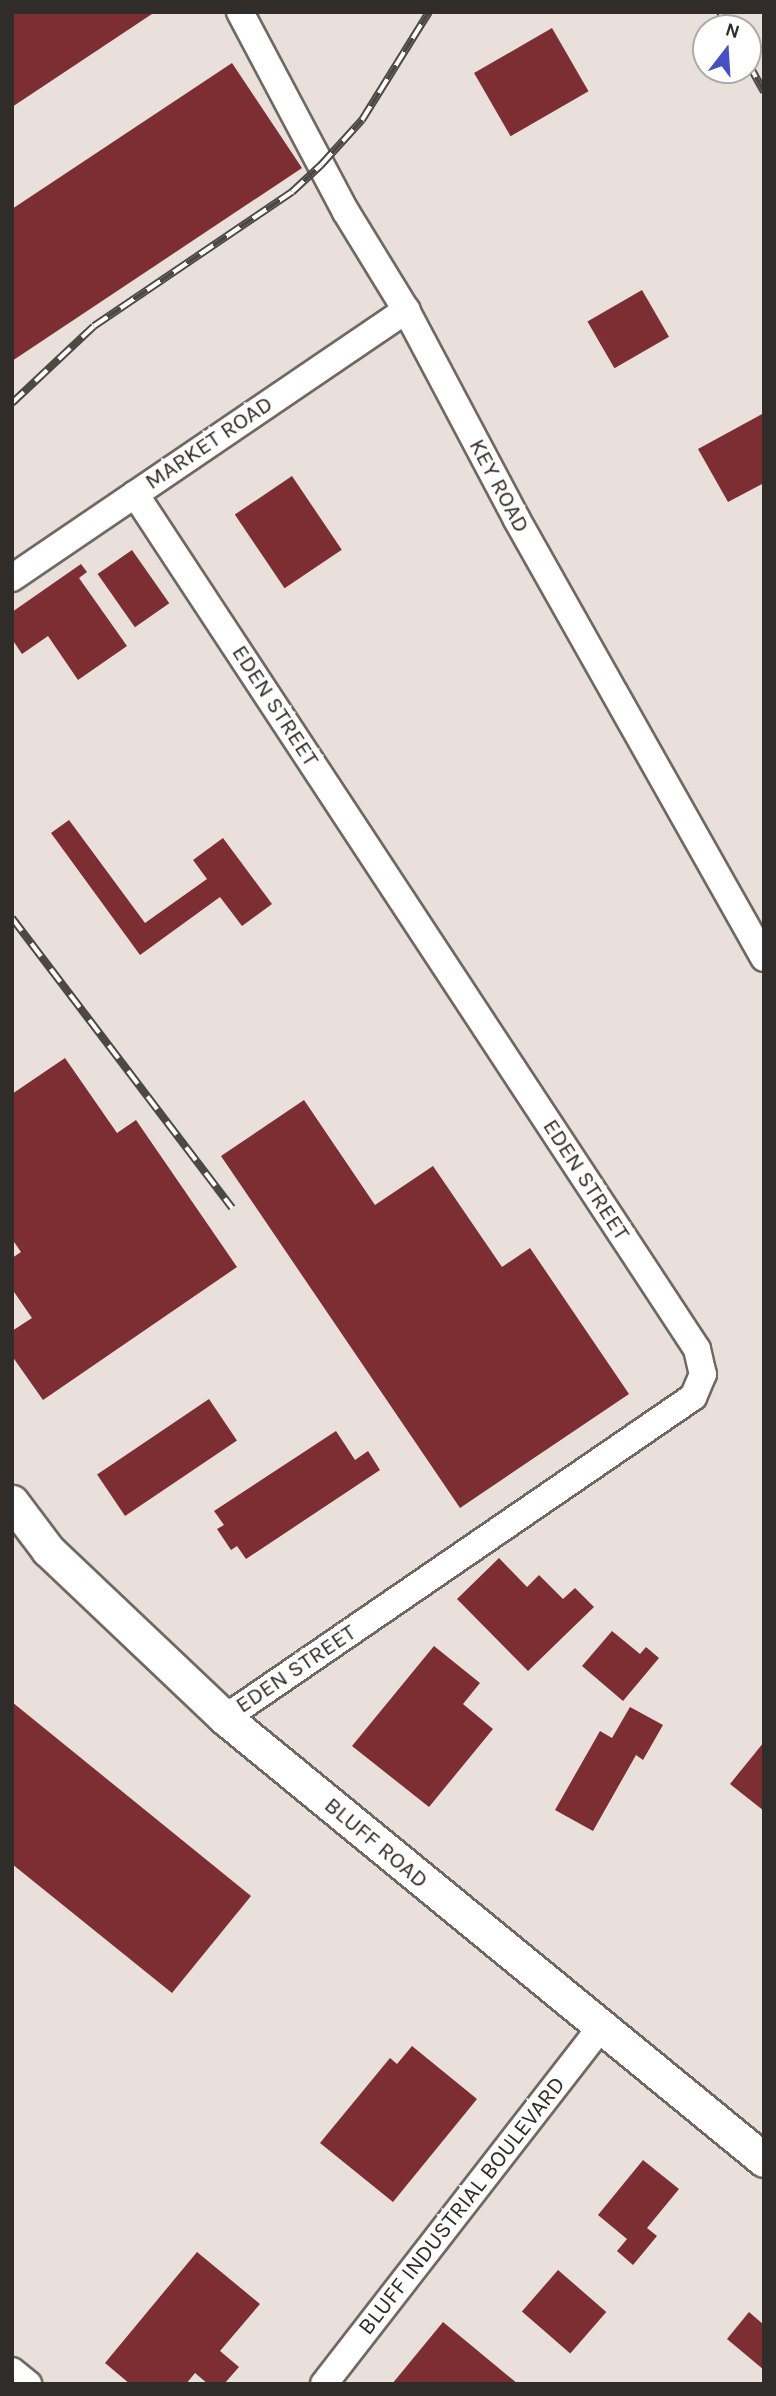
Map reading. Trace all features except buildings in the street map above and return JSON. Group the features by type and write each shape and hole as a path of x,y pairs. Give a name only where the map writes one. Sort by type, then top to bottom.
{"main road":[{"name":"BLUFF ROAD","path":"12,1502 48,1550 225,1718 764,2160"}],"street":[{"name":"KEY ROAD","path":"240,12 346,212 406,310 525,536 764,958"},
{"name":"MARKET ROAD","path":"12,578 406,310"},
{"name":"EDEN STREET","path":"135,494 698,1349 703,1374 693,1397 225,1718"},
{"name":"BLUFF INDUSTRIAL BOULEVARD","path":"324,2384 600,2028"},
{"path":"12,2371 28,2384"}],"railway":[{"path":"12,403 94,326 292,192 321,165 362,120 429,12"},
{"path":"760,84 764,92"},
{"path":"12,918 232,1208"}]}
